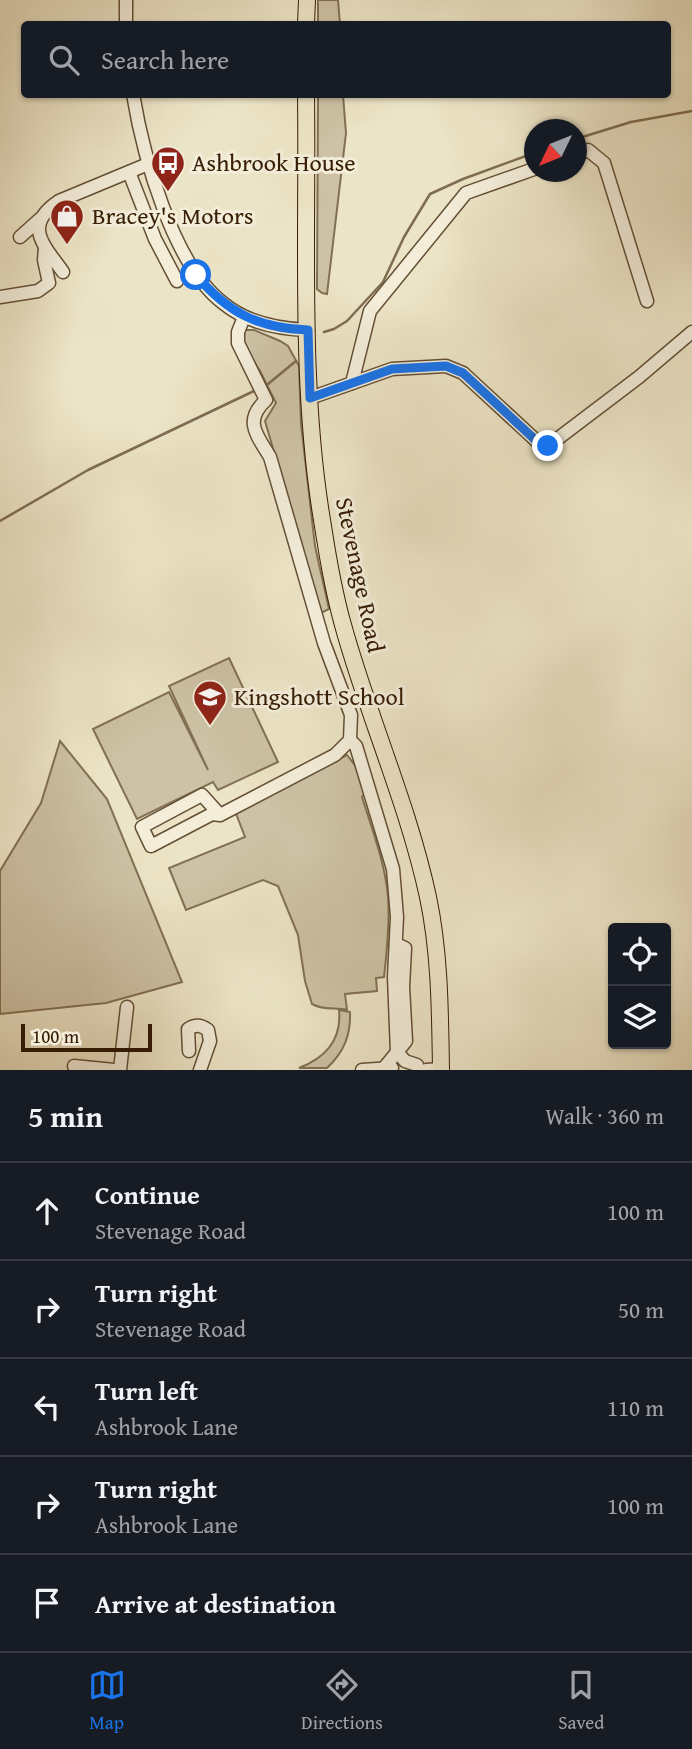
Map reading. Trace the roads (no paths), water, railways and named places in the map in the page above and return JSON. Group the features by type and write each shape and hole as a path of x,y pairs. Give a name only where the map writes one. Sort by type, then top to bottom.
{"main road":[{"path":"306,0 306,21"},
{"name":"Stevenage Road","path":"306,98 310,398 318,491 342,622 394,778 428,896 438,958 433,1068"}],"street":[{"path":"125,0 126,21"},
{"path":"134,98 157,192 196,275 222,303 244,317 267,326 308,330"},
{"path":"587,151 604,163 647,301"},
{"path":"20,237 59,201 148,164"},
{"path":"129,172 155,239 177,281"},
{"path":"352,383 370,311 466,193 524,173"},
{"path":"40,219 40,238 63,272"},
{"path":"0,297 38,291 49,283 44,260 45,247"},
{"path":"220,815 202,795 142,827 151,846 212,814 220,815 335,755 350,740 351,715 324,643 270,457 255,431 253,416 266,400 238,343 244,317"},
{"path":"310,398 392,369 446,366 463,373 530,437 542,446 548,446 639,377 692,332"},
{"path":"350,740 356,746 393,869 398,988 406,1041 384,1068"},
{"path":"120,1070 127,1007"},
{"path":"189,1051 188,1029 194,1025 208,1030 210,1041 200,1070"},
{"path":"397,1052 405,1061 433,1068"},
{"path":"74,1066 114,1070"},
{"path":"362,1070 433,1068"}],"waterway":[{"path":"587,136 631,122 692,111"},
{"path":"324,332 347,321 383,282 404,237 430,194 524,157"},
{"path":"268,384 296,361"},
{"path":"0,521 88,470 254,391"}],"place":[{"name":"Ashbrook House","path":"168,193"},
{"name":"Bracey's Motors","path":"67,246"},
{"name":"Kingshott School","path":"210,727"}]}
